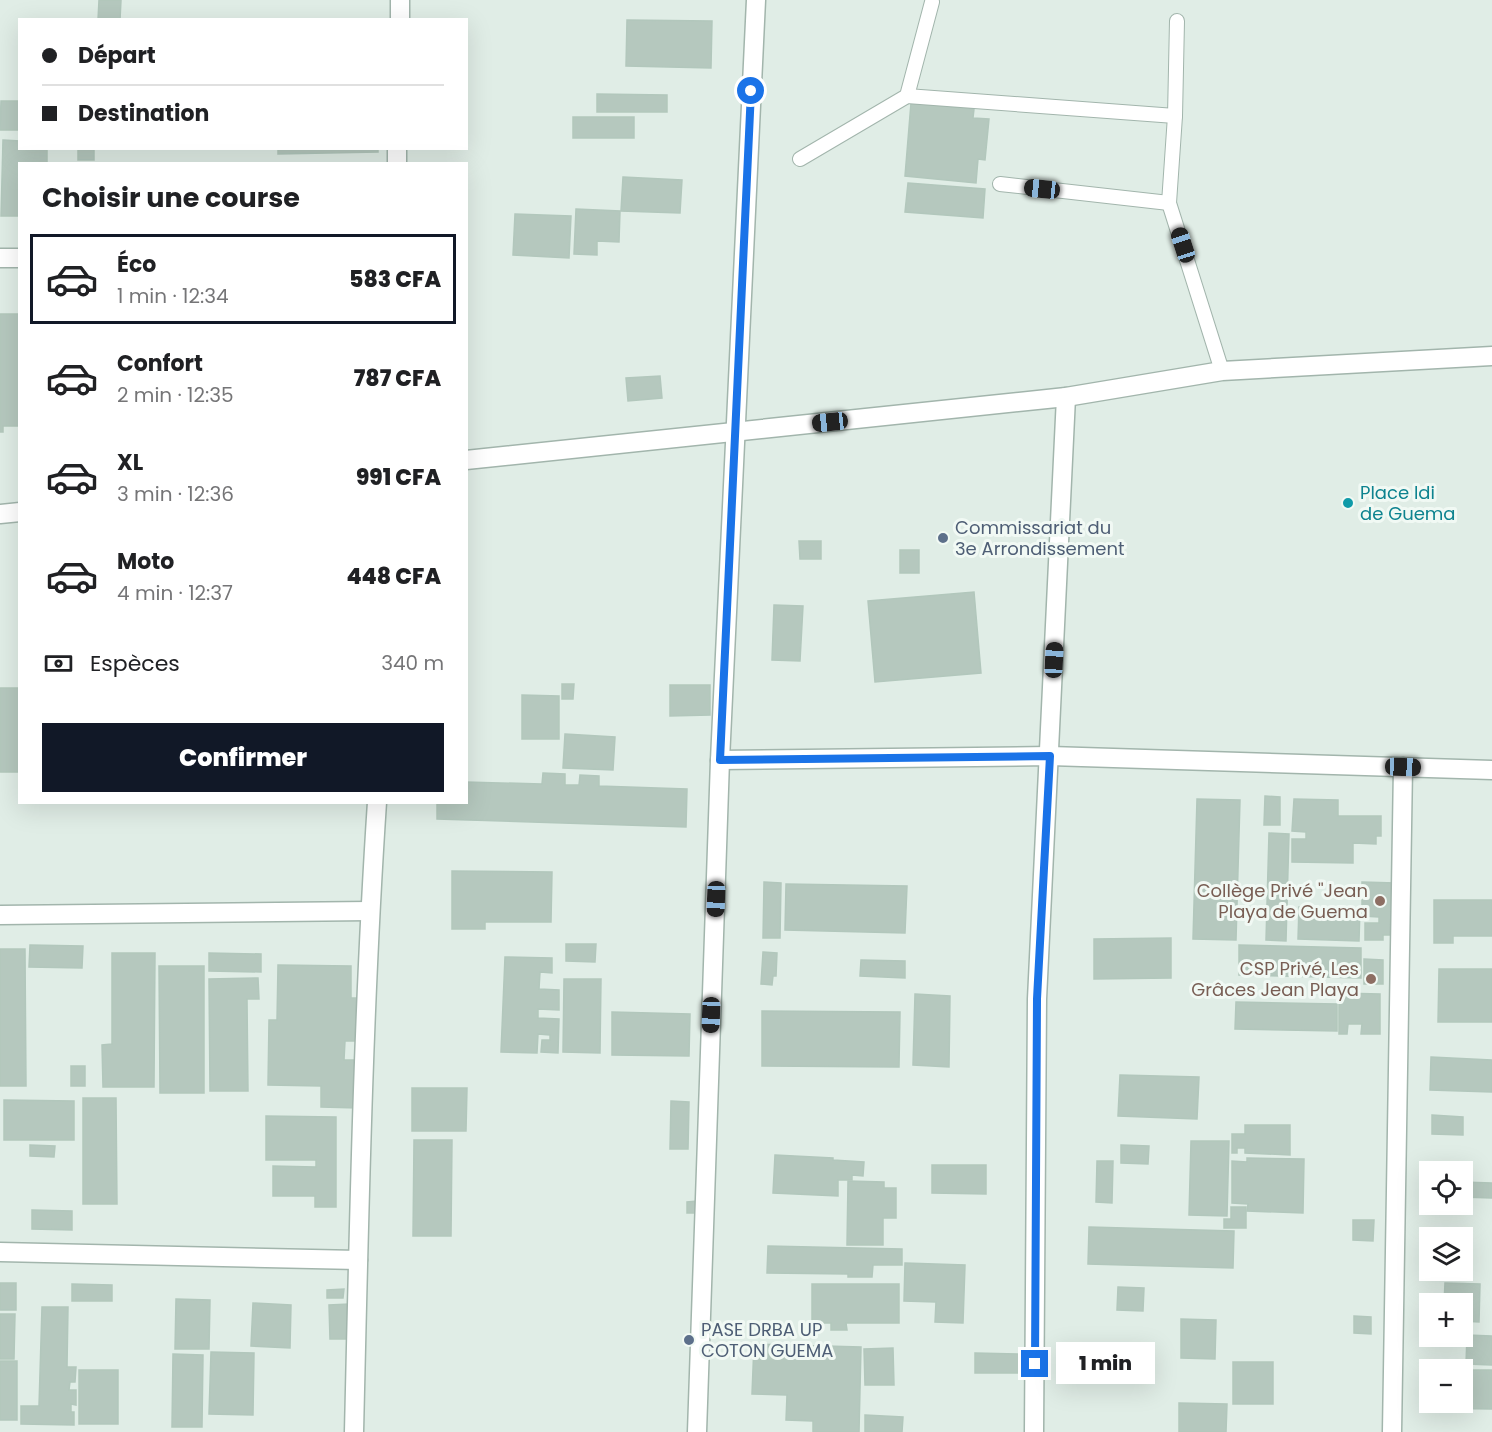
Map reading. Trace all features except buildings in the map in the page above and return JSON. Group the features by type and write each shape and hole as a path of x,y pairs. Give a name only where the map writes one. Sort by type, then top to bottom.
{"street":[{"path":"400,0 400,18"},
{"path":"697,1432 720,760 756,0"},
{"path":"0,258 18,258"},
{"path":"468,460 1066,398 1222,371 1492,356"},
{"path":"1034,1432 1037,999 1066,398"},
{"path":"0,514 18,512"},
{"path":"720,760 1050,756 1492,770"},
{"path":"1392,1432 1403,767"},
{"path":"354,1432 370,911 377,804"},
{"path":"0,915 370,911"},
{"path":"0,1252 358,1260"}],"lane":[{"path":"907,96 932,2"},
{"path":"1177,21 1176,116 1169,203 1222,371"},
{"path":"800,159 907,96 1176,116"},
{"path":"1000,184 1169,203"}],"place":[{"name":"Place Idi de Guema","path":"1348,503"},
{"name":"Commissariat du 3e Arrondissement","path":"943,538"},
{"name":"Collège Privé ''Jean Playa de Guema","path":"1380,901"},
{"name":"CSP Privé, Les Grâces Jean Playa","path":"1371,979"},
{"name":"PASE DRBA UP COTON GUEMA","path":"689,1340"}],"route":[{"path":"751,91 720,760 1050,756 1037,999 1035,1364"}]}
